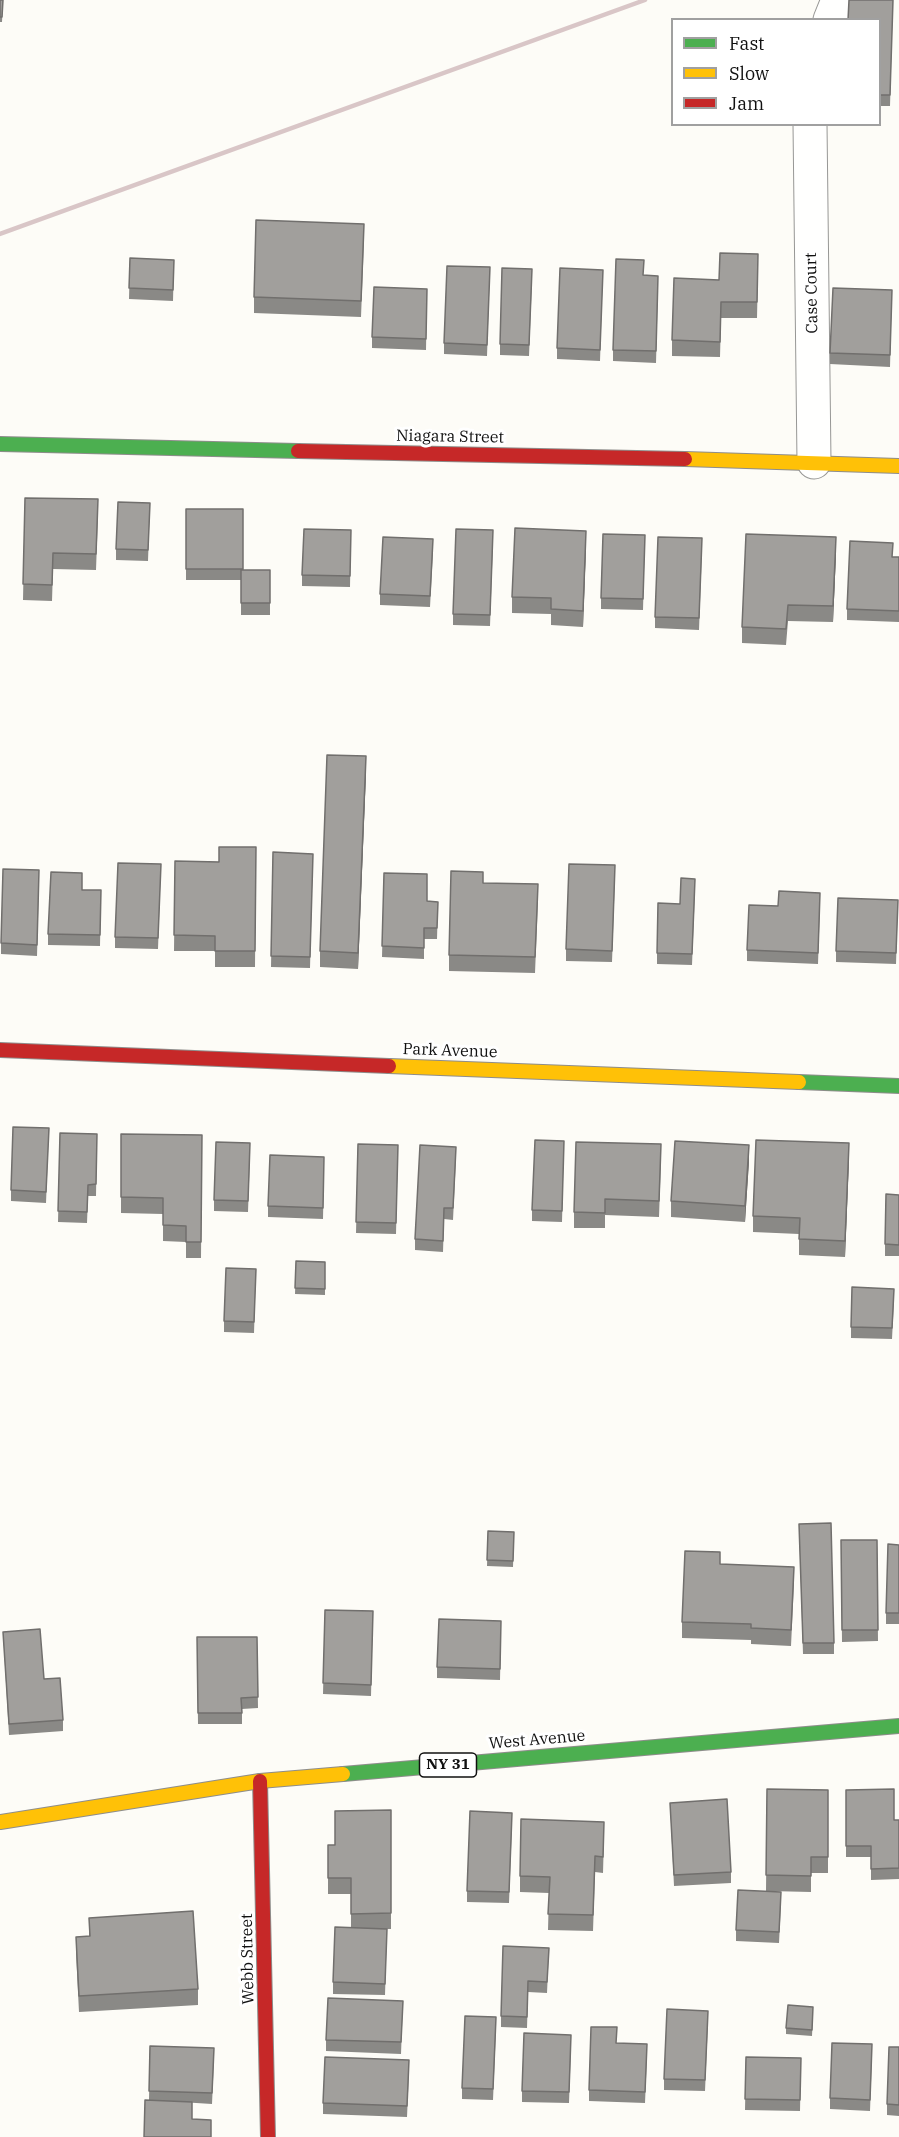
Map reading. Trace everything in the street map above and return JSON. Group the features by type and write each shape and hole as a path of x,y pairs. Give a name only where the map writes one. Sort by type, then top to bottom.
{"main road":[{"name":"Niagara Street","path":"0,444 814,462 899,466"},
{"name":"Park Avenue","path":"0,1050 899,1086"},
{"name":"West Avenue","path":"0,1822 260,1781 899,1726"},
{"name":"Webb Street","path":"260,1781 268,2137"}],"street":[{"path":"831,18 838,0"},
{"name":"Case Court","path":"810,126 814,462"}],"building":[{"path":"0,0 3,0 2,17 0,17"},
{"path":"849,0 893,0 890,95 881,95 881,18 848,18"},
{"path":"256,220 364,224 361,301 254,297"},
{"path":"720,253 758,254 757,302 721,302 720,342 672,340 674,278 719,280"},
{"path":"130,258 174,260 173,290 129,288"},
{"path":"616,259 644,260 643,275 658,276 656,351 613,350"},
{"path":"447,266 490,267 487,345 444,343"},
{"path":"502,268 532,269 529,345 500,344"},
{"path":"560,268 603,270 600,350 557,348"},
{"path":"374,287 427,289 426,339 372,337"},
{"path":"833,288 892,290 890,355 830,353"},
{"path":"25,498 98,499 96,554 53,553 52,585 23,584"},
{"path":"118,502 150,503 148,550 116,549"},
{"path":"186,509 243,509 243,569 186,569"},
{"path":"515,528 586,531 583,611 551,609 551,598 512,597"},
{"path":"304,529 351,530 350,576 302,575"},
{"path":"456,529 493,530 490,615 453,614"},
{"path":"603,534 645,535 643,599 601,598"},
{"path":"746,534 836,537 833,606 788,605 786,629 742,627"},
{"path":"383,537 433,539 430,596 380,594"},
{"path":"658,537 702,538 699,618 655,617"},
{"path":"850,541 893,543 892,557 899,557 899,611 847,609"},
{"path":"241,570 270,570 270,603 241,603"},
{"path":"327,755 366,756 358,953 320,951"},
{"path":"219,847 256,847 255,951 215,951 215,936 174,935 175,861 219,862"},
{"path":"273,852 313,854 310,957 271,956"},
{"path":"118,863 161,864 158,938 115,937"},
{"path":"569,864 615,865 612,951 566,949"},
{"path":"3,869 39,870 37,945 1,943"},
{"path":"451,871 483,872 483,883 538,884 535,957 449,955"},
{"path":"51,872 82,873 82,890 101,890 100,935 48,934"},
{"path":"384,873 427,874 427,901 438,902 437,928 424,928 424,948 382,946"},
{"path":"681,878 695,879 692,954 657,953 658,903 680,904"},
{"path":"779,891 820,893 818,953 747,950 749,905 778,906"},
{"path":"838,898 898,900 896,953 836,951"},
{"path":"13,1127 49,1128 46,1192 11,1190"},
{"path":"60,1133 97,1134 96,1184 88,1185 87,1212 58,1211"},
{"path":"121,1134 202,1135 201,1242 186,1242 186,1226 163,1225 163,1198 121,1197"},
{"path":"535,1140 564,1141 562,1211 532,1210"},
{"path":"756,1140 849,1143 845,1241 799,1239 800,1218 753,1216"},
{"path":"675,1141 749,1145 745,1206 671,1201"},
{"path":"216,1142 250,1143 248,1201 214,1200"},
{"path":"576,1142 661,1144 659,1201 605,1199 605,1213 574,1212"},
{"path":"358,1144 398,1145 396,1223 356,1222"},
{"path":"420,1145 456,1147 453,1208 444,1208 443,1241 415,1239"},
{"path":"270,1155 324,1157 323,1208 268,1206"},
{"path":"886,1194 899,1195 899,1245 885,1244"},
{"path":"296,1261 325,1262 325,1289 295,1288"},
{"path":"226,1268 256,1269 254,1322 224,1321"},
{"path":"852,1287 894,1289 892,1328 851,1327"},
{"path":"831,1523 834,1643 803,1643 799,1524"},
{"path":"488,1531 514,1532 513,1561 487,1560"},
{"path":"841,1540 877,1540 878,1630 842,1630"},
{"path":"888,1544 899,1545 899,1613 886,1613"},
{"path":"685,1551 720,1552 720,1564 794,1567 791,1630 751,1628 751,1624 682,1622"},
{"path":"325,1610 373,1611 371,1685 323,1683"},
{"path":"439,1619 501,1621 500,1669 437,1667"},
{"path":"40,1629 44,1679 60,1678 63,1720 9,1724 3,1632"},
{"path":"197,1637 257,1637 258,1697 241,1698 242,1713 198,1713"},
{"path":"767,1789 828,1790 828,1857 811,1857 811,1876 766,1875"},
{"path":"894,1789 894,1820 899,1820 899,1868 871,1869 871,1846 846,1846 846,1790"},
{"path":"727,1799 731,1872 674,1875 670,1803"},
{"path":"391,1810 391,1913 351,1914 351,1878 328,1878 328,1845 335,1845 335,1811"},
{"path":"470,1811 512,1813 509,1892 467,1891"},
{"path":"521,1819 604,1822 603,1857 595,1856 593,1915 548,1914 550,1877 520,1876"},
{"path":"738,1890 781,1892 779,1932 736,1930"},
{"path":"193,1911 198,1989 79,1996 76,1937 90,1936 89,1918"},
{"path":"335,1927 387,1929 385,1984 333,1982"},
{"path":"503,1946 549,1948 547,1982 528,1981 527,2017 501,2016"},
{"path":"328,1998 403,2001 401,2042 326,2040"},
{"path":"788,2005 813,2007 812,2030 786,2028"},
{"path":"667,2009 708,2011 705,2080 664,2079"},
{"path":"465,2016 496,2017 493,2089 462,2088"},
{"path":"591,2027 617,2027 616,2043 647,2044 645,2092 589,2090"},
{"path":"524,2033 571,2035 569,2092 522,2091"},
{"path":"832,2043 872,2044 870,2100 830,2098"},
{"path":"150,2046 214,2048 212,2093 149,2091"},
{"path":"889,2047 899,2047 899,2105 887,2104"},
{"path":"325,2057 409,2060 407,2106 323,2103"},
{"path":"746,2057 801,2058 800,2100 745,2099"},
{"path":"145,2100 192,2102 192,2119 211,2120 211,2137 144,2137"}],"railway":[{"path":"0,234 645,0"}],"traffic: fast":[{"path":"0,444 298,451"},
{"path":"799,1082 899,1086"},
{"path":"343,1774 899,1726"}],"traffic: slow":[{"path":"685,459 899,466"},
{"path":"389,1066 799,1082"},
{"path":"0,1822 260,1781 343,1774"}],"traffic: jam":[{"path":"298,451 685,459"},
{"path":"0,1050 389,1066"},
{"path":"260,1781 268,2137"}]}
